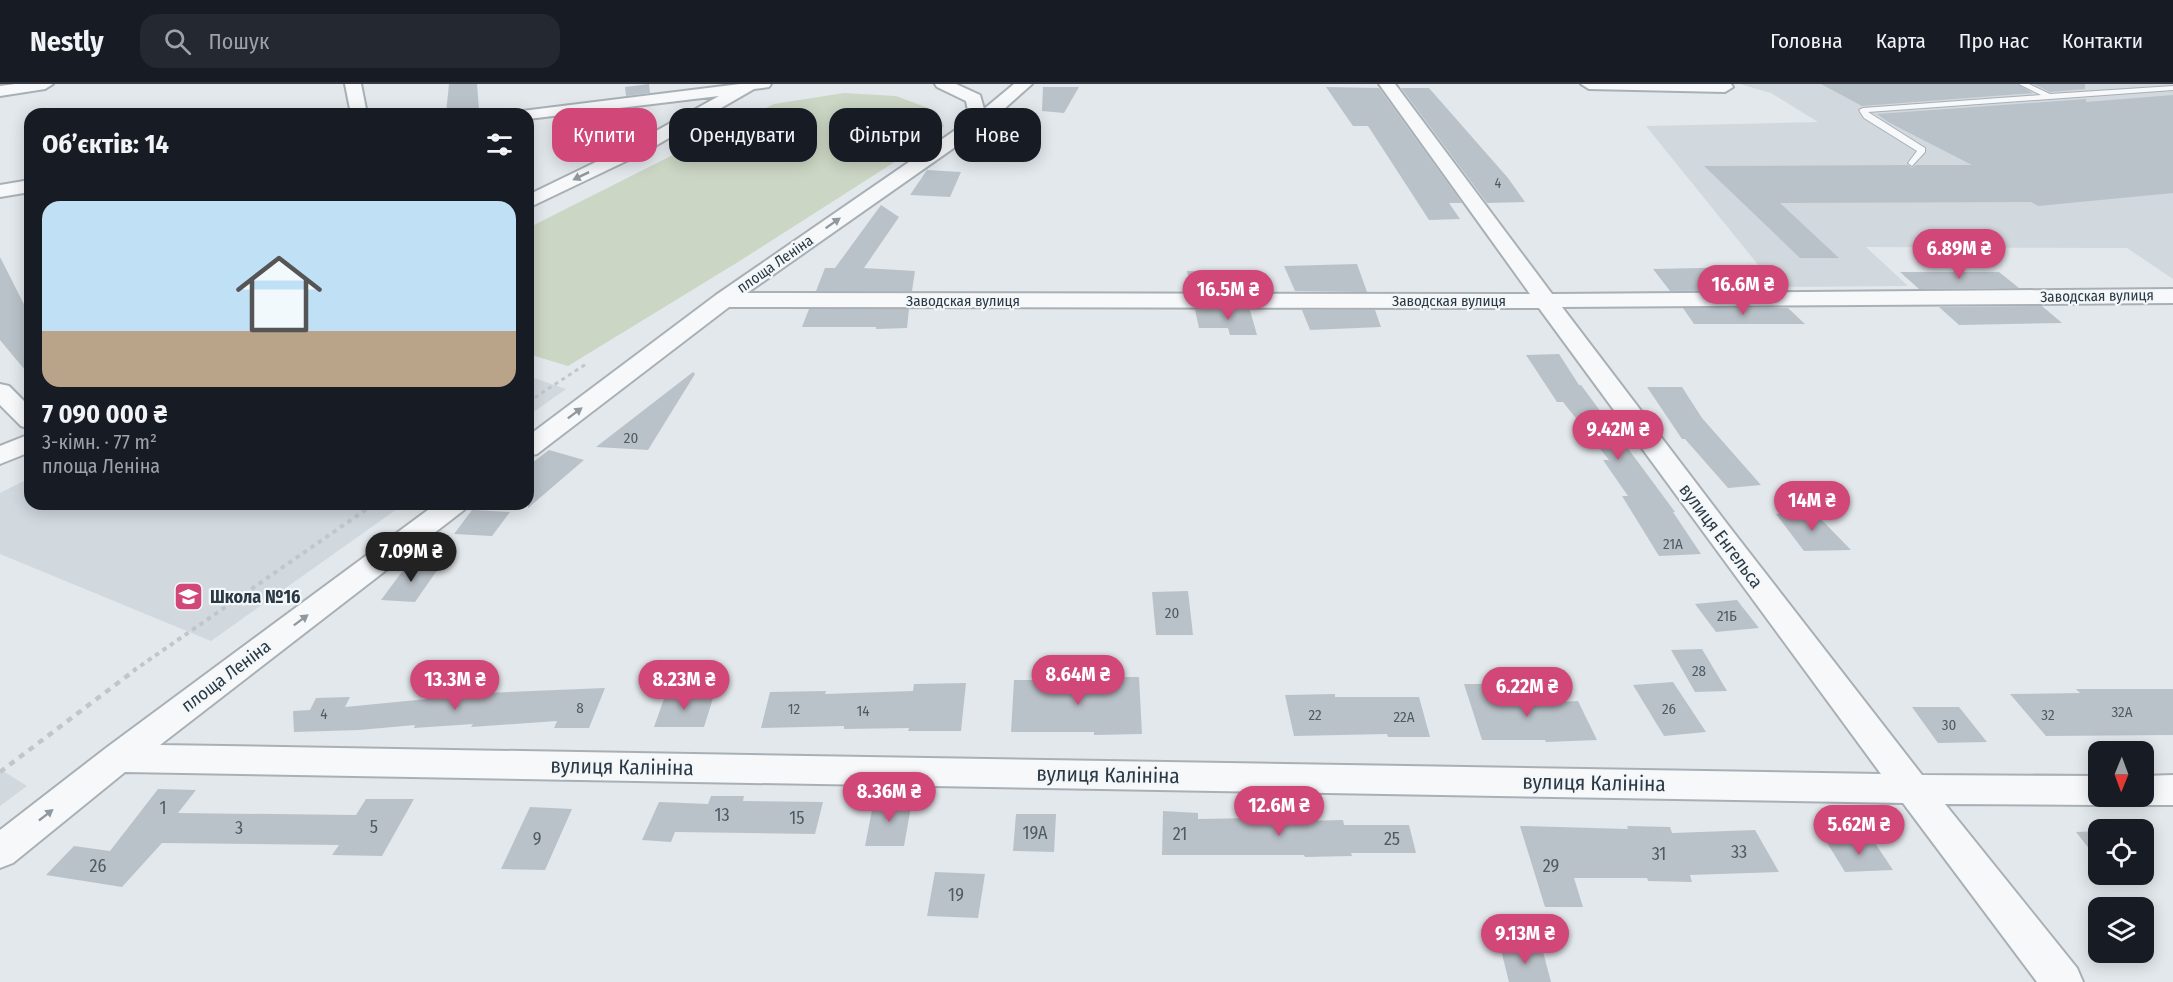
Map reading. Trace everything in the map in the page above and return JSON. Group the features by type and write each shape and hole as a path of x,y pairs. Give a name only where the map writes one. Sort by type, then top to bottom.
{"street":[{"path":"2,89 45,84"},
{"path":"353,84 358,108"},
{"path":"943,84 975,98 977,108"},
{"name":"площа Леніна","path":"996,108 1024,84"},
{"name":"вулиця Енгельса","path":"1387,84 1545,301 1912,789 2062,982"},
{"path":"1589,84 1723,85"},
{"path":"534,113 752,86"},
{"path":"534,199 637,149 752,86"},
{"name":"площа Леніна","path":"534,443 724,300 954,139"},
{"path":"0,191 24,187"},
{"name":"Заводская вулиця","path":"724,300 1545,301 2173,296"},
{"path":"0,391 24,415"},
{"path":"0,456 24,445"},
{"name":"площа Леніна","path":"0,852 118,758 446,510"},
{"name":"вулиця Калініна","path":"118,758 1912,789 2088,790"},
{"path":"2154,790 2173,790"}],"lane":[{"path":"2023,84 2049,96"},
{"path":"1912,163 1922,150 1867,116 1863,110 2173,88"}],"path":[{"path":"534,398 586,364"},
{"path":"0,772 113,685 365,510"}],"shaded area":[{"path":"1740,84 2173,84 2173,279 2127,248 1866,247 1908,286 1776,287 1646,126 1818,122 1771,93"},
{"path":"534,378 566,389 534,412"},
{"name":"Школа №16","path":"24,481 24,510 396,510 211,641 0,554 0,493"},
{"path":"0,769 27,786 0,806"}],"green space":[{"path":"844,93 896,96 928,108 829,108 829,162 895,162 738,262 568,366 534,356 534,225 669,157 669,162 817,162 817,108 766,108 774,104"}],"building":[{"path":"449,84 477,84 479,108 447,108"},
{"path":"649,84 650,93 626,96 625,87"},
{"path":"1821,84 2017,84 2033,93 1862,106"},
{"path":"2034,84 2085,84 2085,89 2050,92"},
{"path":"1043,87 1079,87 1064,113 1042,111"},
{"path":"1326,87 1379,88 1462,203 1449,203 1460,219 1429,220 1368,126 1353,126"},
{"path":"1401,88 1429,88 1508,178 1525,202 1487,203"},
{"path":"2173,95 2173,193 2038,206 2031,202 1780,203 1839,258 1800,258 1704,166 1908,165 1912,168 1916,165 1972,165 1888,122 1877,114"},
{"path":"927,170 961,172 950,197 910,195"},
{"path":"881,205 899,217 864,268 915,271 912,291 816,291 825,268 835,268"},
{"path":"0,257 24,304 24,369 0,340"},
{"path":"1357,264 1367,292 1295,291 1284,266"},
{"path":"1746,267 1770,290 1670,291 1653,269"},
{"path":"1239,270 1245,291 1191,291 1187,271"},
{"path":"1900,272 1999,272 2019,288 1919,289"},
{"path":"2042,306 2062,323 1959,325 1939,307"},
{"path":"1683,308 1788,308 1805,324 1694,324"},
{"path":"809,309 909,309 907,328 876,329 876,327 802,327"},
{"path":"1195,310 1250,310 1257,335 1230,335 1228,328 1199,328"},
{"path":"1302,310 1375,310 1381,327 1310,330"},
{"path":"1559,354 1579,385 1675,512 1673,512 1701,554 1659,556 1622,496 1628,496 1603,460 1609,460 1563,402 1557,402 1526,355"},
{"path":"693,372 695,374 648,450 596,447"},
{"path":"1647,387 1682,387 1702,418 1761,485 1728,488 1685,439 1682,439"},
{"path":"549,450 584,460 534,503 534,461"},
{"path":"472,510 510,512 492,536 454,534"},
{"path":"1812,510 1851,550 1804,551 1776,514"},
{"path":"407,565 440,566 415,602 381,600"},
{"path":"1188,591 1193,635 1156,635 1152,592"},
{"path":"1737,600 1759,628 1716,632 1695,604"},
{"path":"1702,649 1727,691 1695,692 1671,650"},
{"path":"1093,677 1139,677 1142,734 1011,732 1014,680 1093,680"},
{"path":"1673,682 1706,732 1664,736 1633,685"},
{"path":"966,683 961,731 908,731 909,728 844,729 844,726 761,728 770,692 826,691 825,694 913,691 914,684"},
{"path":"1464,684 1494,684 1502,705 1578,701 1597,740 1546,742 1545,740 1482,740"},
{"path":"605,688 589,728 554,728 557,721 471,727 473,724 294,732 293,711 310,710 316,698 350,697 345,707 427,699 431,691 463,689 461,694"},
{"path":"2076,689 2173,689 2173,735 2046,736 2010,694 2080,693"},
{"path":"1335,694 1335,697 1419,697 1430,737 1388,737 1387,734 1294,736 1285,695"},
{"path":"714,695 704,727 654,727 665,696"},
{"path":"1912,707 1959,707 1987,742 1938,743"},
{"path":"158,789 196,790 178,813 356,815 366,799 414,799 382,856 332,855 339,845 162,843 122,887 46,875 74,846 110,851"},
{"path":"711,796 744,796 743,801 823,802 815,834 675,832 671,842 642,840 659,802 708,804"},
{"path":"874,800 912,801 904,846 865,846"},
{"path":"530,807 572,809 545,870 501,869"},
{"path":"1163,811 1198,813 1198,819 1254,818 1254,822 1343,820 1344,825 1409,825 1416,853 1351,853 1352,856 1305,857 1304,855 1162,855"},
{"path":"1016,814 1056,814 1054,852 1013,851"},
{"path":"1520,826 1628,829 1627,826 1670,827 1672,833 1755,830 1779,872 1690,875 1692,882 1648,881 1647,878 1574,878 1583,907 1545,907"},
{"path":"2088,831 2088,847 2076,832"},
{"path":"1873,840 1893,870 1845,872 1826,841"},
{"path":"935,872 985,874 978,918 927,916"},
{"path":"1500,946 1542,948 1551,982 1509,982"}],"place":[{"name":"Школа №16","path":"189,597"}]}
